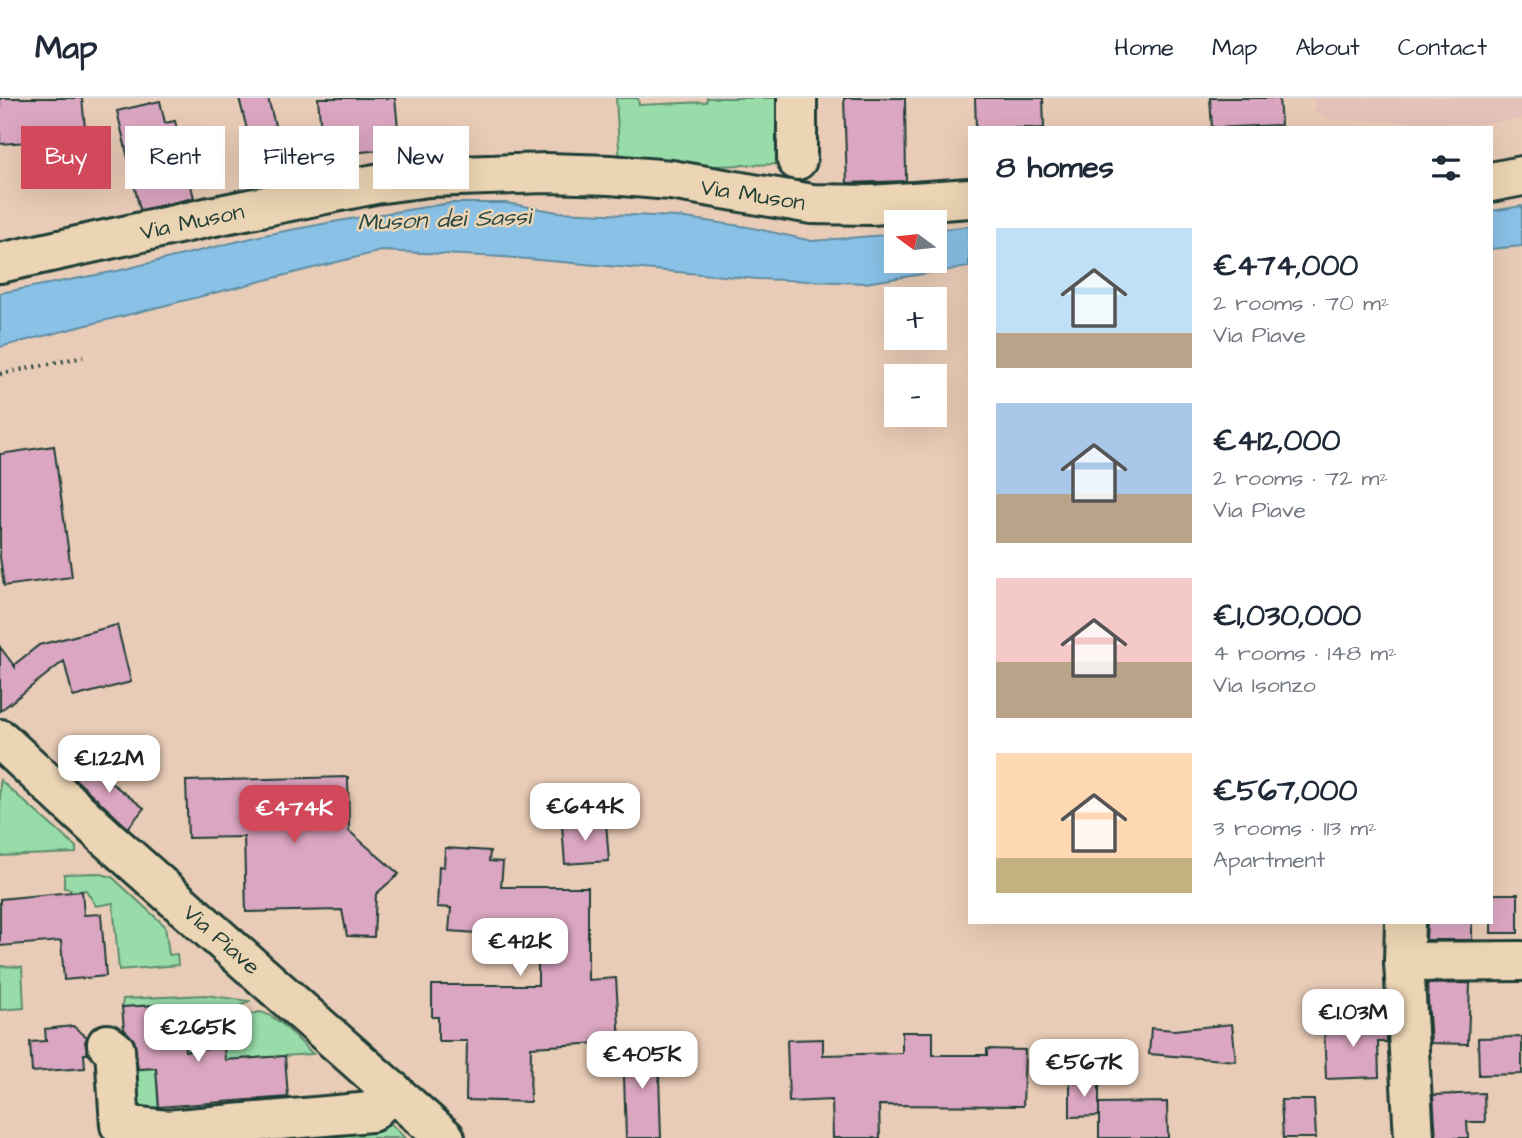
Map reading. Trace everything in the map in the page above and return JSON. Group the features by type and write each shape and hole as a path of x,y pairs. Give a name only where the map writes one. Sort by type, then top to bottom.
{"street":[{"path":"797,98 797,160"},
{"name":"Via Muson","path":"0,263 222,214 404,178 547,173 610,175 671,180 812,204 871,205 968,198"},
{"path":"1493,182 1522,176"},
{"name":"Via Piave","path":"0,739 110,841 445,1138"},
{"path":"1405,924 1404,962 1414,1138"},
{"path":"1404,962 1522,961"},
{"path":"107,1044 115,1050 120,1125 167,1134 371,1112 393,1091"}],"path":[{"path":"0,374 83,357"}],"shaded area":[{"path":"1314,98 1522,98 1522,119 1475,124 1333,119 1314,113"}],"green space":[{"path":"616,98 638,98 639,105 706,102 707,98 779,98 780,164 647,168 620,165"},
{"path":"0,780 76,847 76,853 0,856"},
{"path":"97,873 112,877 165,926 169,955 177,954 178,965 119,970 113,903 96,906 86,890 71,892 71,889 64,888 64,874"},
{"path":"0,966 22,967 24,1008 0,1010"},
{"path":"205,995 249,1001 233,1010 182,1028 181,1005 122,1007 123,999"},
{"path":"260,1012 275,1018 313,1054 225,1060 223,1048 185,1051 183,1033"},
{"path":"156,1068 159,1114 135,1112 134,1070"},
{"path":"387,1120 405,1138 181,1138"}],"water":[{"name":"Muson dei Sassi","path":"451,203 506,203 558,212 678,217 748,227 812,241 884,235 884,273 930,273 865,283 758,279 504,257 381,251 0,347 0,293 117,271 264,235"},
{"path":"1522,206 1522,246 1493,249 1493,211"},
{"path":"968,226 968,267 947,270 947,229"}],"building":[{"path":"0,98 82,98 85,126 21,126 21,143 0,144"},
{"path":"239,98 268,98 275,126 246,126"},
{"path":"318,98 395,98 398,126 373,126 373,151 359,152 359,126 320,126"},
{"path":"844,98 905,98 906,181 847,183"},
{"path":"975,98 1043,98 1044,126 976,126"},
{"path":"1210,98 1279,98 1281,125 1212,126"},
{"path":"160,101 165,123 175,121 176,126 125,126 125,145 117,111"},
{"path":"135,189 192,189 194,198 140,210"},
{"path":"54,446 72,577 4,586 0,557 0,454"},
{"path":"117,625 131,682 73,697 64,661 0,711 0,647 15,667 15,664 39,645"},
{"path":"85,763 144,808 128,828 74,778"},
{"path":"348,777 349,831 399,874 376,894 374,937 347,936 342,910 246,912 244,837 188,838 186,781"},
{"path":"606,822 609,861 565,864 562,825"},
{"path":"445,848 490,851 489,861 503,862 501,887 588,887 588,980 616,978 620,1042 531,1047 530,1102 466,1100 467,1041 438,1041 438,1017 432,1017 432,985 538,985 538,937 449,931 451,908 437,907 439,866 444,867"},
{"path":"82,891 84,915 101,914 106,976 64,980 61,941 0,946 0,899"},
{"path":"1493,894 1518,894 1518,933 1491,933"},
{"path":"1427,924 1472,924 1472,940 1426,940"},
{"path":"1470,983 1468,1044 1431,1043 1427,984"},
{"path":"173,1004 175,1034 183,1033 185,1051 224,1048 225,1060 285,1056 288,1097 159,1107 156,1068 138,1069 134,1040 124,1029 122,1007"},
{"path":"1385,1020 1387,1042 1378,1042 1379,1077 1326,1079 1324,1022"},
{"path":"1232,1024 1236,1061 1149,1054 1151,1028 1174,1030"},
{"path":"73,1026 87,1037 85,1068 32,1072 30,1042 46,1041 45,1029"},
{"path":"902,1032 933,1032 933,1055 987,1055 987,1049 1025,1050 1023,1106 879,1105 880,1138 833,1138 832,1100 789,1102 787,1040 823,1039 823,1055 902,1053"},
{"path":"1522,1037 1522,1074 1479,1075 1478,1038"},
{"path":"658,1044 661,1138 626,1138 623,1046"},
{"path":"1070,1081 1099,1081 1099,1116 1070,1117"},
{"path":"1484,1093 1485,1122 1467,1122 1468,1138 1436,1138 1433,1095"},
{"path":"1281,1100 1314,1100 1316,1138 1283,1138"},
{"path":"1167,1102 1168,1138 1099,1138 1099,1103"}]}
